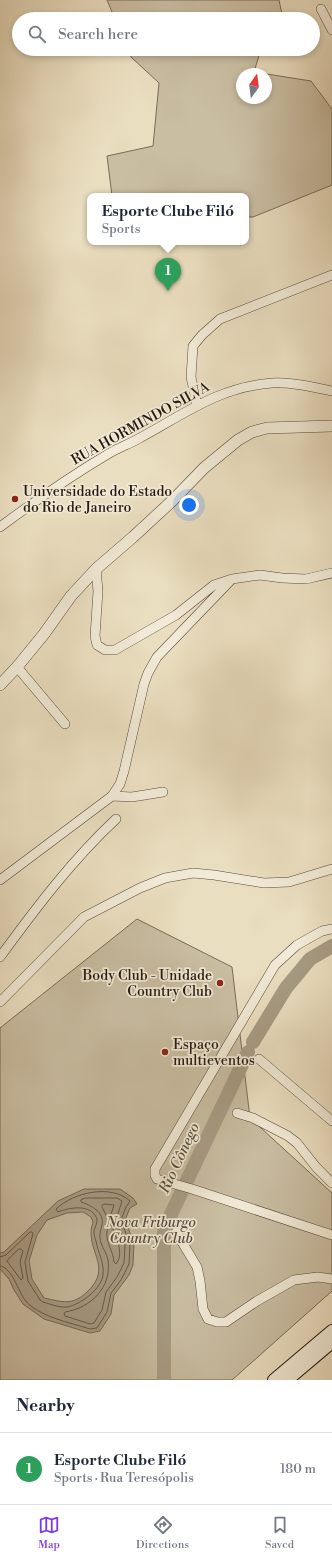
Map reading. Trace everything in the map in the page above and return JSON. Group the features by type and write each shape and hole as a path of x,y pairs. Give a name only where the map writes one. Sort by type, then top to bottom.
{"main road":[{"path":"274,1380 332,1331"},
{"path":"287,1380 332,1342"}],"street":[{"path":"321,10 332,30"},
{"path":"197,405 191,377 193,346 202,335 220,319 332,275"},
{"name":"RUA HORMINDO SILVA","path":"0,527 48,492 109,453 138,440 197,405 222,394 248,387 273,383 293,384 332,391"},
{"path":"0,685 44,634 71,596 96,569 134,537 204,468 238,440 252,432 268,428 332,426"},
{"path":"96,569 98,591 95,636 97,645 105,650 115,650 153,629 176,615 214,585 232,579 260,575 306,579 332,573"},
{"path":"0,880 112,796 120,784 124,771 144,684 148,673 157,657 232,579"},
{"path":"17,667 65,724"},
{"path":"112,796 132,797 163,792"},
{"path":"0,957 38,905 63,875 97,836 116,819"},
{"path":"0,1002 84,917 116,899 140,888 165,878 194,873 264,883 289,882 332,869"},
{"path":"332,929 322,931 296,945 275,965 156,1169 155,1175 157,1179 332,1235"},
{"path":"259,1058 332,1121"},
{"path":"237,1113 253,1118 288,1136 297,1143 316,1167 332,1183"},
{"path":"176,1232 196,1267 200,1281 202,1309 208,1318 217,1322 226,1322 268,1294 294,1280 318,1277 332,1279"}],"green space":[{"path":"107,0 279,0 282,12 112,12"},
{"path":"130,56 259,56 255,68 236,68 236,104 272,104 272,75 311,81 332,109 332,185 253,217 249,217 249,193 112,193 107,156 153,146 159,83"},
{"name":"Nova Friburgo Country Club","path":"137,919 232,967 250,1118 332,1193 332,1291 232,1380 0,1380 0,1028"}],"water":[{"path":"84,1189 120,1189 133,1198 137,1204 130,1208 125,1220 134,1243 133,1265 129,1275 114,1295 111,1314 100,1331 90,1333 44,1319 23,1304 9,1279 0,1269 0,1253 4,1252 58,1201","holes":["83,1212 91,1217 93,1222 91,1232 92,1241 99,1266 95,1283 82,1296 72,1301 62,1302 44,1298 32,1279 29,1261 37,1235 47,1220 67,1213"]}],"waterway":[{"name":"Rio Cônego","path":"253,1042 286,988 310,959 332,946"},
{"name":"Rio Cônego","path":"164,1380 164,1229 248,1052"}],"place":[{"name":"Esporte Clube Filó","path":"168,291"},
{"name":"Universidade do Estado do Rio de Janeiro","path":"15,499"},
{"name":"Body Club - Unidade Country Club","path":"220,983"},
{"name":"Espaço multieventos","path":"165,1052"}]}
